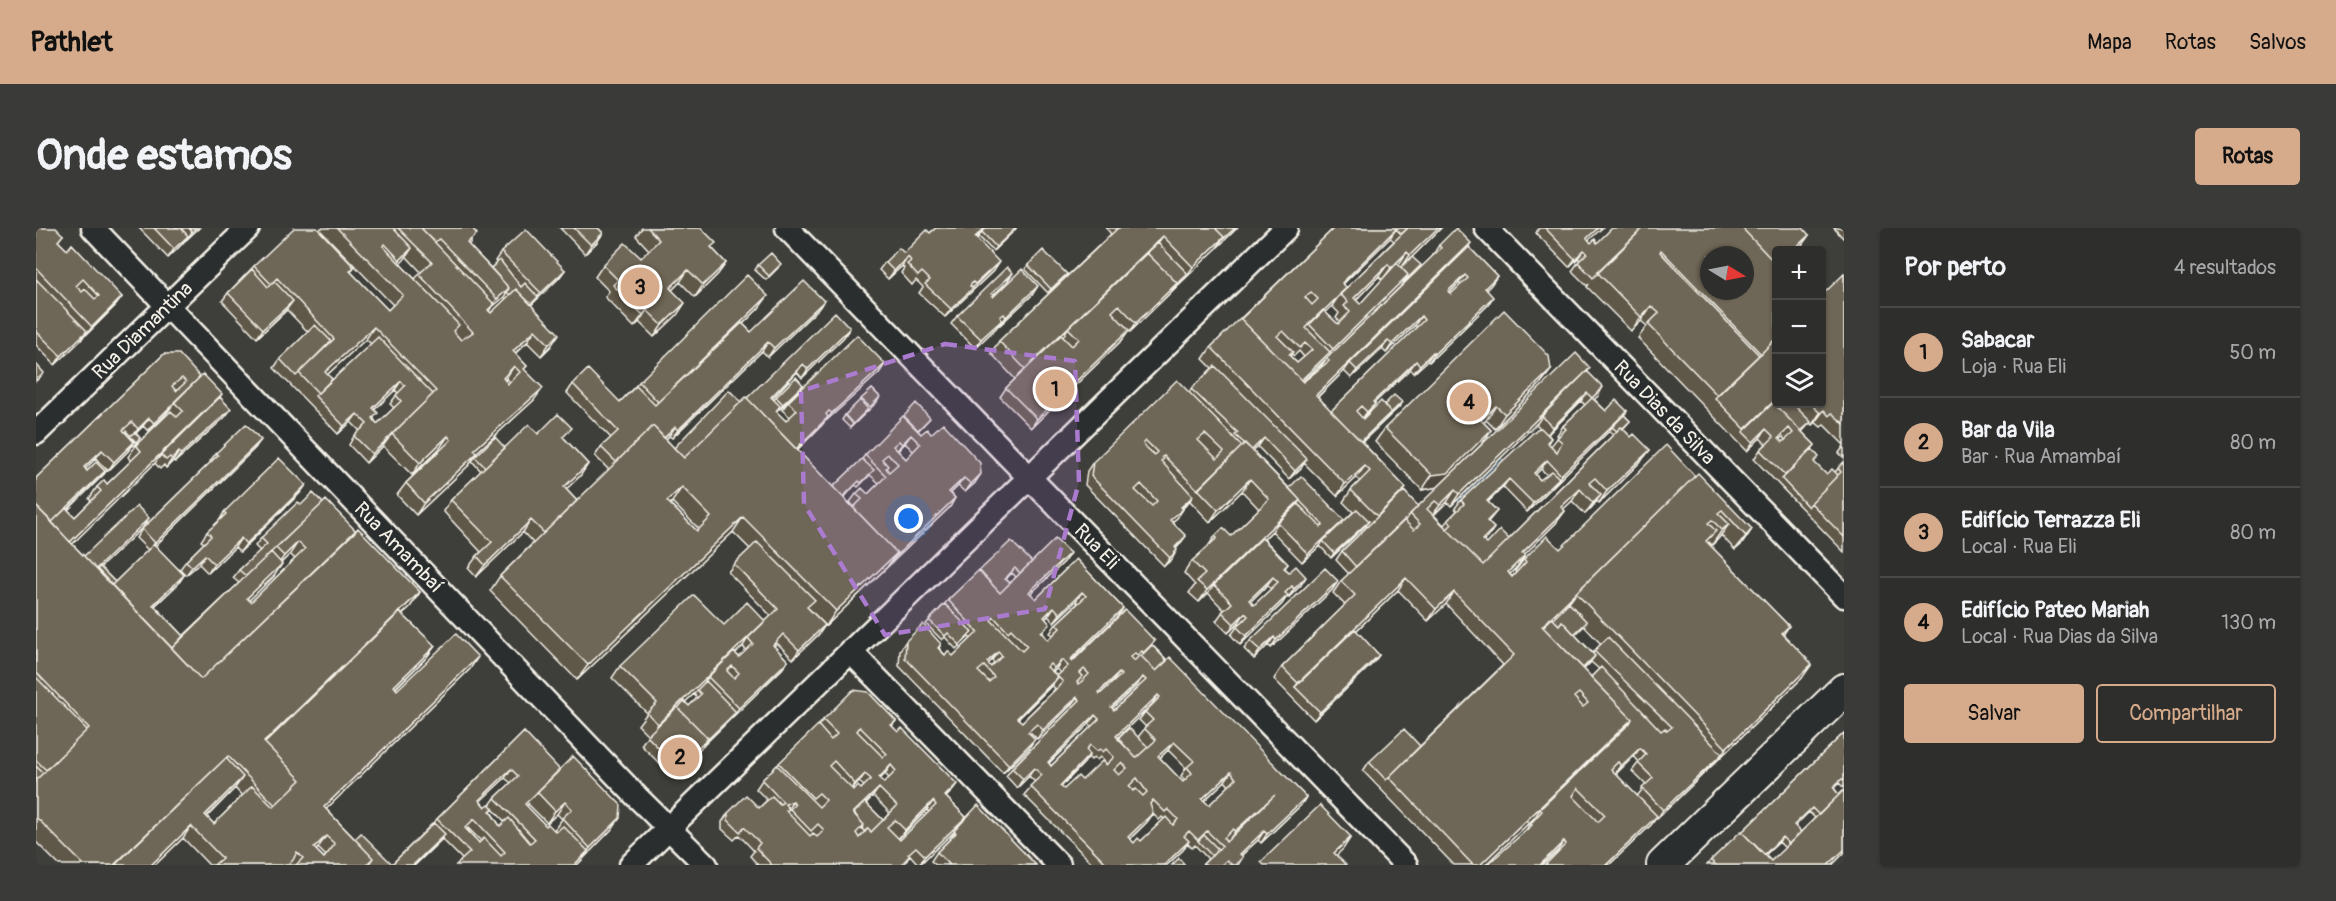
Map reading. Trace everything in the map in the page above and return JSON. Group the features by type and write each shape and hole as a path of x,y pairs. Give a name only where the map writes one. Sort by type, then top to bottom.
{"main road":[{"path":"1674,861 1844,690"}],"street":[{"name":"Rua Amambaí","path":"93,228 706,865"},
{"name":"Rua Diamantina","path":"36,433 248,228"},
{"name":"Rua Eli","path":"787,228 1406,865"},
{"path":"631,865 1028,476 1286,228"},
{"name":"Rua Dias da Silva","path":"1486,228 1844,596"},
{"path":"850,651 1059,865"}],"highlighted area":[{"path":"945,344 1075,361 1079,482 1045,609 885,635 804,504 801,391"}],"water":[{"path":"1494,449 1510,469 1467,510 1457,500"}],"building":[{"path":"36,228 56,228 63,235 58,241 67,250 72,244 122,297 92,327 36,268","holes":["83,279 99,296 95,299 85,289 82,292 76,286"]},
{"path":"154,228 181,228 188,236 174,249"},
{"path":"294,228 317,228 354,267 350,271 388,310 403,295 337,228 393,228 412,248 400,260 385,244 383,246 459,325 453,331 461,340 473,332 419,274 432,262 398,228 421,228 494,304 488,310 491,313 516,289 559,334 549,344 535,330 513,351 527,366 524,369 543,388 474,450 477,453 424,503 406,483 451,440 448,436 420,463 392,434 436,391 374,327 325,372 332,379 318,393 299,373 334,339 277,278 271,284 254,266","holes":["514,366 520,372 508,384 503,378"]},
{"path":"421,228 472,228 477,234 467,243 509,288 497,299 439,239 435,242"},
{"path":"574,228 598,228 603,233 591,245"},
{"path":"648,228 701,228 716,243 711,247 726,263 703,285 688,270 670,288 685,303 662,325 647,310 643,315 613,285 618,280 603,265 625,243 641,258 659,240"},
{"path":"936,228 985,228 975,237 999,262 975,284 973,282 970,286 973,288 951,309 925,284 930,280 922,272 918,276 907,264 911,261 908,257 894,271 885,262 899,248 904,253 927,230 930,233"},
{"path":"987,228 1016,228 996,247 982,232"},
{"path":"1118,228 1215,228 1224,237 1193,267 1163,236 1025,369 999,341"},
{"path":"1215,228 1235,228 1222,240 1224,237"},
{"path":"1334,228 1408,228 1401,234 1396,229 1342,283 1347,288 1306,328 1330,352 1301,380 1241,319","holes":["1311,292 1318,299 1312,305 1305,297","1283,331 1300,348 1305,343 1312,350 1297,363 1289,355 1293,352 1277,336"]},
{"path":"1408,228 1438,228 1410,255 1407,252 1391,268 1388,264 1354,298 1360,304 1397,263 1408,275 1333,349 1309,324 1323,310 1338,324 1350,312 1344,306 1348,302 1340,294"},
{"path":"1456,228 1471,243 1316,395 1406,488 1377,516 1351,490 1370,471 1365,466 1345,484 1211,347 1240,318 1303,382 1329,361 1327,358 1441,248 1439,245"},
{"path":"1545,228 1598,228 1587,238 1591,243 1595,239 1597,243 1612,228 1643,228 1593,278 1578,262 1587,253 1584,250 1575,259"},
{"path":"1643,228 1742,228 1772,260 1772,342 1761,354 1709,300 1754,300 1754,246 1700,246 1700,291 1661,250 1660,252 1700,294 1700,300 1706,300 1759,355 1717,395 1648,324 1659,313 1651,306 1641,317 1597,272"},
{"path":"1742,228 1803,228 1809,235 1797,246 1772,246 1772,260"},
{"path":"526,229 565,270 541,293 501,252"},
{"path":"1158,243 1188,274 1174,287 1177,283 1147,253"},
{"path":"1469,247 1497,276 1485,288 1493,297 1434,354 1433,352 1420,365 1416,361 1373,402 1375,404 1367,412 1361,406 1356,411 1363,419 1381,401 1391,412 1361,441 1331,411 1424,320 1421,316 1392,344 1388,341 1357,370 1350,363","holes":["1465,275 1468,278 1451,294 1448,291"]},
{"path":"1043,250 1067,274 1051,289 1028,265"},
{"path":"771,253 781,264 769,276 758,265"},
{"path":"1147,253 1177,283 1136,323 1119,305 1112,312 1129,330 1037,419 1006,388 1061,335 1072,346 1079,339 1068,328"},
{"path":"1412,257 1421,265 1406,280 1408,275 1401,267"},
{"path":"500,260 521,287 525,283 538,297 531,304 516,289 510,295 507,292 509,288 491,268"},
{"path":"1007,267 1013,273 991,294 993,297 1022,269 1038,286 1006,317 1004,314 1000,317 1002,320 981,339 957,316"},
{"path":"252,269 268,287 274,281 293,301 263,329 228,293"},
{"path":"1844,274 1844,424 1832,413 1829,416 1824,410 1820,413 1815,408 1826,408 1826,291"},
{"path":"747,275 768,296 658,402 639,382"},
{"path":"36,279 87,331 61,356 36,331"},
{"path":"804,281 824,301 774,348 768,342 678,430 675,427 664,438 653,426 616,462 601,447 618,431 573,384 588,369 620,402 636,386 655,405 742,323 751,332"},
{"path":"1504,310 1549,356 1551,370 1505,414 1496,406 1481,420 1491,430 1448,473 1432,475 1385,428"},
{"path":"835,312 850,328 808,369 803,364 771,397 780,406 776,411 786,421 797,410 788,402 857,335 885,364 832,413 829,411 826,414 828,417 796,449 747,398"},
{"path":"315,325 331,341 296,376 280,359"},
{"path":"378,337 433,394 372,454 354,436 367,424 357,414 344,426 315,396","holes":["401,381 405,386 396,395 401,401 377,424 373,418 378,413 373,408"]},
{"path":"1772,343 1772,403 1745,429 1715,398"},
{"path":"1576,353 1590,368 1459,494 1455,490 1440,505 1435,501 1427,509 1483,565 1621,427 1631,437 1634,434 1650,450 1607,491 1595,478 1589,483 1601,495 1593,503 1580,489 1561,507 1565,511 1522,553 1525,555 1508,572 1512,577 1526,562 1524,559 1547,536 1560,549 1666,445 1695,476 1542,626 1632,719 1480,865 1473,865 1389,777 1514,655 1454,592 1436,609 1406,578 1298,683 1282,667 1355,595 1341,581 1404,520 1414,530 1420,524 1410,514","holes":["1579,693 1588,703 1583,707 1574,697"]},
{"path":"164,354 179,354 200,377 154,423 149,418 138,429 132,422 123,430 134,442 114,462 102,450 84,467 87,471 96,462 105,471 52,522 36,506 36,478","holes":["182,378 186,382 176,391 172,386"]},
{"path":"36,364 44,373 36,381"},
{"path":"1215,366 1307,459 1295,471 1264,438 1252,450 1235,435 1238,433 1191,389"},
{"path":"1587,371 1603,387 1592,398 1587,393 1553,427 1542,416"},
{"path":"203,374 222,394 70,542 52,522 66,508 75,517 101,491 97,487 104,480 107,484 141,451 136,445 171,411 177,417 183,411 174,402"},
{"path":"796,377 803,385 783,404 776,397"},
{"path":"1177,380 1242,446 1198,490 1164,456 1162,457 1164,459 1161,461 1193,496 1170,520 1186,536 1175,547 1177,550 1170,558 1091,476 1093,462","holes":["1205,434 1224,452 1217,459 1198,440","1146,441 1157,452 1154,455 1143,444","1141,484 1157,501 1152,506 1135,490"]},
{"path":"872,389 880,397 870,407 861,399"},
{"path":"729,390 741,402 684,458 674,448"},
{"path":"1394,395 1402,402 1388,416 1391,412 1384,405"},
{"path":"220,397 231,409 181,454 179,452 172,459 170,457 166,460 161,455"},
{"path":"746,397 897,553 836,611 743,517 588,665 500,576 653,426 684,458","holes":["682,487 711,517 697,531 667,501"]},
{"path":"1592,398 1606,411 1616,400 1627,411 1561,475 1547,460 1534,473 1540,480 1552,471 1559,478 1533,503 1509,479 1487,501 1497,511 1487,521 1494,528 1482,540 1487,544 1500,530 1509,539 1483,565 1447,529 1452,524 1448,520 1464,504 1461,500 1537,429 1541,428 1551,438 1547,442 1557,452 1562,442 1557,438 1566,429 1563,426"},
{"path":"860,400 868,409 853,424 845,415"},
{"path":"916,403 930,418 918,430 904,416"},
{"path":"1772,404 1772,408 1778,408 1815,445 1785,475 1760,450 1774,437 1766,429 1753,442 1743,432","holes":["1789,428 1793,433 1783,442 1779,438"]},
{"path":"1778,408 1797,408 1811,422 1801,431"},
{"path":"558,414 572,428 563,437 588,464 564,487 577,501 544,533 531,520 485,565 477,556 492,542 451,500 529,424 538,434"},
{"path":"1624,415 1630,421 1617,431 1612,427"},
{"path":"903,416 921,434 927,429 931,434 943,423 980,463 981,474 971,484 964,478 949,492 955,498 893,559 897,553 849,503 854,507 862,499 856,494 862,488 868,494 886,476 865,455","holes":["911,435 920,444 906,459 893,446 899,441 902,444","888,454 898,464 889,472 886,468 888,466 882,459"]},
{"path":"246,424 261,440 155,543 142,529 218,455 216,453"},
{"path":"135,432 140,438 136,442 130,436"},
{"path":"495,437 505,448 485,467 475,457"},
{"path":"1245,443 1300,500 1207,590 1197,581 1205,574 1192,561 1217,538 1215,536 1223,528 1231,536 1269,499 1250,479 1218,510 1198,489"},
{"path":"1812,449 1819,457 1814,462 1826,474 1832,469 1838,475 1808,507 1782,479"},
{"path":"279,458 306,485 246,544 241,538 214,564 205,555 192,567 186,561 211,536 207,532"},
{"path":"862,459 874,470 843,497 833,487"},
{"path":"98,461 107,470 102,475 105,471 97,463"},
{"path":"1844,462 1844,537 1811,503 1841,472 1838,468"},
{"path":"1698,473 1752,529 1746,536 1722,510 1718,513 1729,524 1722,530 1712,520 1708,523 1716,531 1706,541 1789,626 1782,633 1812,664 1726,748 1576,593"},
{"path":"1301,476 1344,520 1308,554 1278,523 1298,504 1321,527 1323,525 1289,488"},
{"path":"1404,491 1418,506 1356,567 1342,551"},
{"path":"313,493 323,503 246,576 239,570 267,544 261,538 298,502 301,505"},
{"path":"326,500 356,531 201,679 172,648 271,552 282,564 247,598 251,602 305,549 298,542 284,556 276,548"},
{"path":"36,506 201,679 358,528 420,592 264,742 301,780 275,805 228,756 114,865 84,865 36,817 36,780 89,728 36,672"},
{"path":"137,506 149,518 96,569 84,556"},
{"path":"1357,509 1369,521 1334,553 1323,541"},
{"path":"1262,538 1288,564 1284,568 1289,572 1296,566 1306,577 1294,589 1292,586 1285,593 1288,595 1246,636 1237,627 1248,616 1245,613 1234,624 1222,612 1232,603 1214,585","holes":["1273,577 1278,582 1254,605 1249,600"]},
{"path":"1055,539 1070,553 1029,592 1036,599 1076,559 1123,608 1070,660 1072,662 1125,610 1155,641 1143,653 1142,651 1137,655 1135,653 1130,657 1134,661 1140,655 1156,671 1170,657 1306,797 1267,834 1264,831 1240,854 1243,857 1235,865 1227,860 1221,865 1202,865 1222,846 1207,831 1198,840 1189,831 1184,836 1189,841 1164,865 1108,865 1030,786 1042,775 1034,768 1023,779 1012,768 1080,700 1077,697 1043,730 1037,724 1028,732 1035,739 1009,765 905,658 906,641 923,624 941,644 938,648 945,655 948,651 953,656 978,632 948,600 979,570 1000,593","holes":["1082,592 1086,596 1056,624 1060,628 1048,640 1041,632 1050,624 1044,617 1054,607 1060,614","994,617 1008,632 1011,629 1027,646 1022,651 991,620","998,652 1002,656 991,667 987,662","1062,660 1068,666 1057,676 1047,667 1050,664 1054,668","984,666 994,677 989,682 978,671","1084,669 1089,674 1079,684 1077,682 1083,676 1080,673","1119,673 1121,675 1100,694 1099,692","1058,677 1063,682 1022,722 1017,718","1143,677 1146,680 1114,710 1111,707","1158,695 1160,697 1145,712 1153,720 1144,728 1156,740 1136,758 1116,736","1095,715 1099,719 1051,766 1048,762","1174,742 1194,761 1187,767 1192,773 1183,782 1158,756","1090,745 1097,751 1100,749 1103,752 1106,749 1114,757 1106,765 1102,761 1082,780 1078,776 1064,789 1060,786 1090,754 1086,750","1122,762 1127,768 1119,775 1114,770","1231,772 1236,779 1209,805 1202,799","1137,778 1147,792 1143,796 1136,789 1133,791 1129,786","1275,795 1226,842 1224,838 1233,829 1235,831","1153,800 1165,812 1168,809 1178,819 1173,825 1166,817 1141,841 1138,838 1134,843 1128,837 1153,813 1150,804"]},
{"path":"1011,541 1032,562 1020,573 1015,568 1005,579 1010,583 1000,593 979,571"},
{"path":"757,542 815,600 807,607 825,625 799,650 783,634 773,645 788,661 739,708 708,677 734,652 739,657 753,644 748,638 778,609 734,564","holes":["732,666 739,673 734,678 727,671"]},
{"path":"154,544 184,575 153,605 183,636 172,648 112,585"},
{"path":"100,567 115,582 112,585 97,569"},
{"path":"1325,568 1338,581 1276,640 1274,637 1260,650 1250,641"},
{"path":"694,595 724,625 747,602 765,621 658,724 647,713 657,703 620,666"},
{"path":"1569,603 1587,622 1574,634 1562,621 1559,625 1553,619"},
{"path":"945,604 972,632 960,645 948,633 945,636 929,620"},
{"path":"400,612 435,646 394,686 397,690 456,634 478,657 324,807 373,858 366,865 296,865 303,858 297,852 288,865 214,865 222,858 191,826 151,865 115,865 226,758 243,777 205,815 214,824 252,786 273,807 301,780 265,743","holes":["326,836 335,844 324,858 314,848"]},
{"path":"1552,618 1559,625 1562,621 1595,656 1583,668 1543,627"},
{"path":"1355,629 1379,655 1320,712 1295,687"},
{"path":"1608,637 1722,754 1663,810 1642,788 1653,778 1638,763 1646,754 1640,748 1621,766 1618,762 1611,769 1657,816 1606,865 1545,865 1566,844 1564,841 1540,865 1487,865 1532,825 1531,823 1542,811 1540,809 1630,723 1632,719 1591,677 1601,667 1661,731 1665,728 1667,731 1672,727 1594,651","holes":["1578,788 1605,815 1598,822 1573,796"]},
{"path":"1152,645 1167,661 1156,671 1141,656"},
{"path":"36,677 87,730 46,770 36,760"},
{"path":"706,681 736,712 705,742 708,738 678,708 684,701 689,706 701,694 697,690"},
{"path":"853,690 868,692 896,721 891,725 898,732 902,728 957,784 945,796 966,817 925,856 916,847 908,854 910,855 902,864 904,865 772,865 756,848 760,843 744,827 740,832 728,820 728,813 746,795 759,808 772,796 780,804 783,802 762,780 777,765 819,807 826,800 819,793 813,798 779,763 818,725 831,740 837,734 823,720","holes":["860,727 887,754 883,757 857,731","834,761 855,784 865,774 871,779 861,789 858,786 854,791 829,766","891,765 896,771 884,783 879,778","879,788 897,806 871,832 868,828 859,838 856,833 864,825 853,813","793,801 795,804 790,809 811,831 818,824 824,830 817,837 813,833 810,836 786,811 789,809 785,804","933,801 936,805 900,840 887,827 895,820 905,830"]},
{"path":"677,707 708,738 683,762 672,762 647,736"},
{"path":"1129,728 1148,747 1136,758 1118,739"},
{"path":"1404,729 1420,746 1386,780 1369,762"},
{"path":"524,732 560,770 525,804 546,826 548,824 556,832 563,826 588,851 574,865 456,865 470,852 437,819","holes":["511,769 518,776 495,798 535,839 530,843 509,818 500,826 490,811 493,808 489,804 485,807 479,800","474,819 505,852 501,856 484,838 479,843 465,828"]},
{"path":"1844,733 1844,780 1842,779 1833,787 1839,795 1819,815 1812,808 1794,825 1801,832 1789,844 1782,837 1764,855 1742,832"},
{"path":"573,756 621,805 620,818 590,848 562,818 572,809 565,802 555,811 537,792"},
{"path":"36,766 43,773 36,780"},
{"path":"1844,790 1844,850 1828,865 1716,865 1711,860 1741,831 1771,861"},
{"path":"865,802 883,820 871,832 868,828 865,832 862,829 864,825 854,813"},
{"path":"978,805 1036,865 948,865 937,852 956,833 954,831"},
{"path":"1320,805 1351,837 1334,853 1346,865 1264,865 1261,862"},
{"path":"434,823 445,834 413,865 368,865 373,858 355,839 361,833 392,864"},
{"path":"1204,835 1218,849 1212,856 1198,841"},
{"path":"1179,858 1185,865 1172,865"}],"place":[{"name":"Edifício Terrazza Eli","path":"640,287"},
{"name":"Sabacar","path":"1055,389"},
{"name":"Edifício Pateo Mariah","path":"1469,402"},
{"name":"Bar da Vila","path":"680,757"}]}
